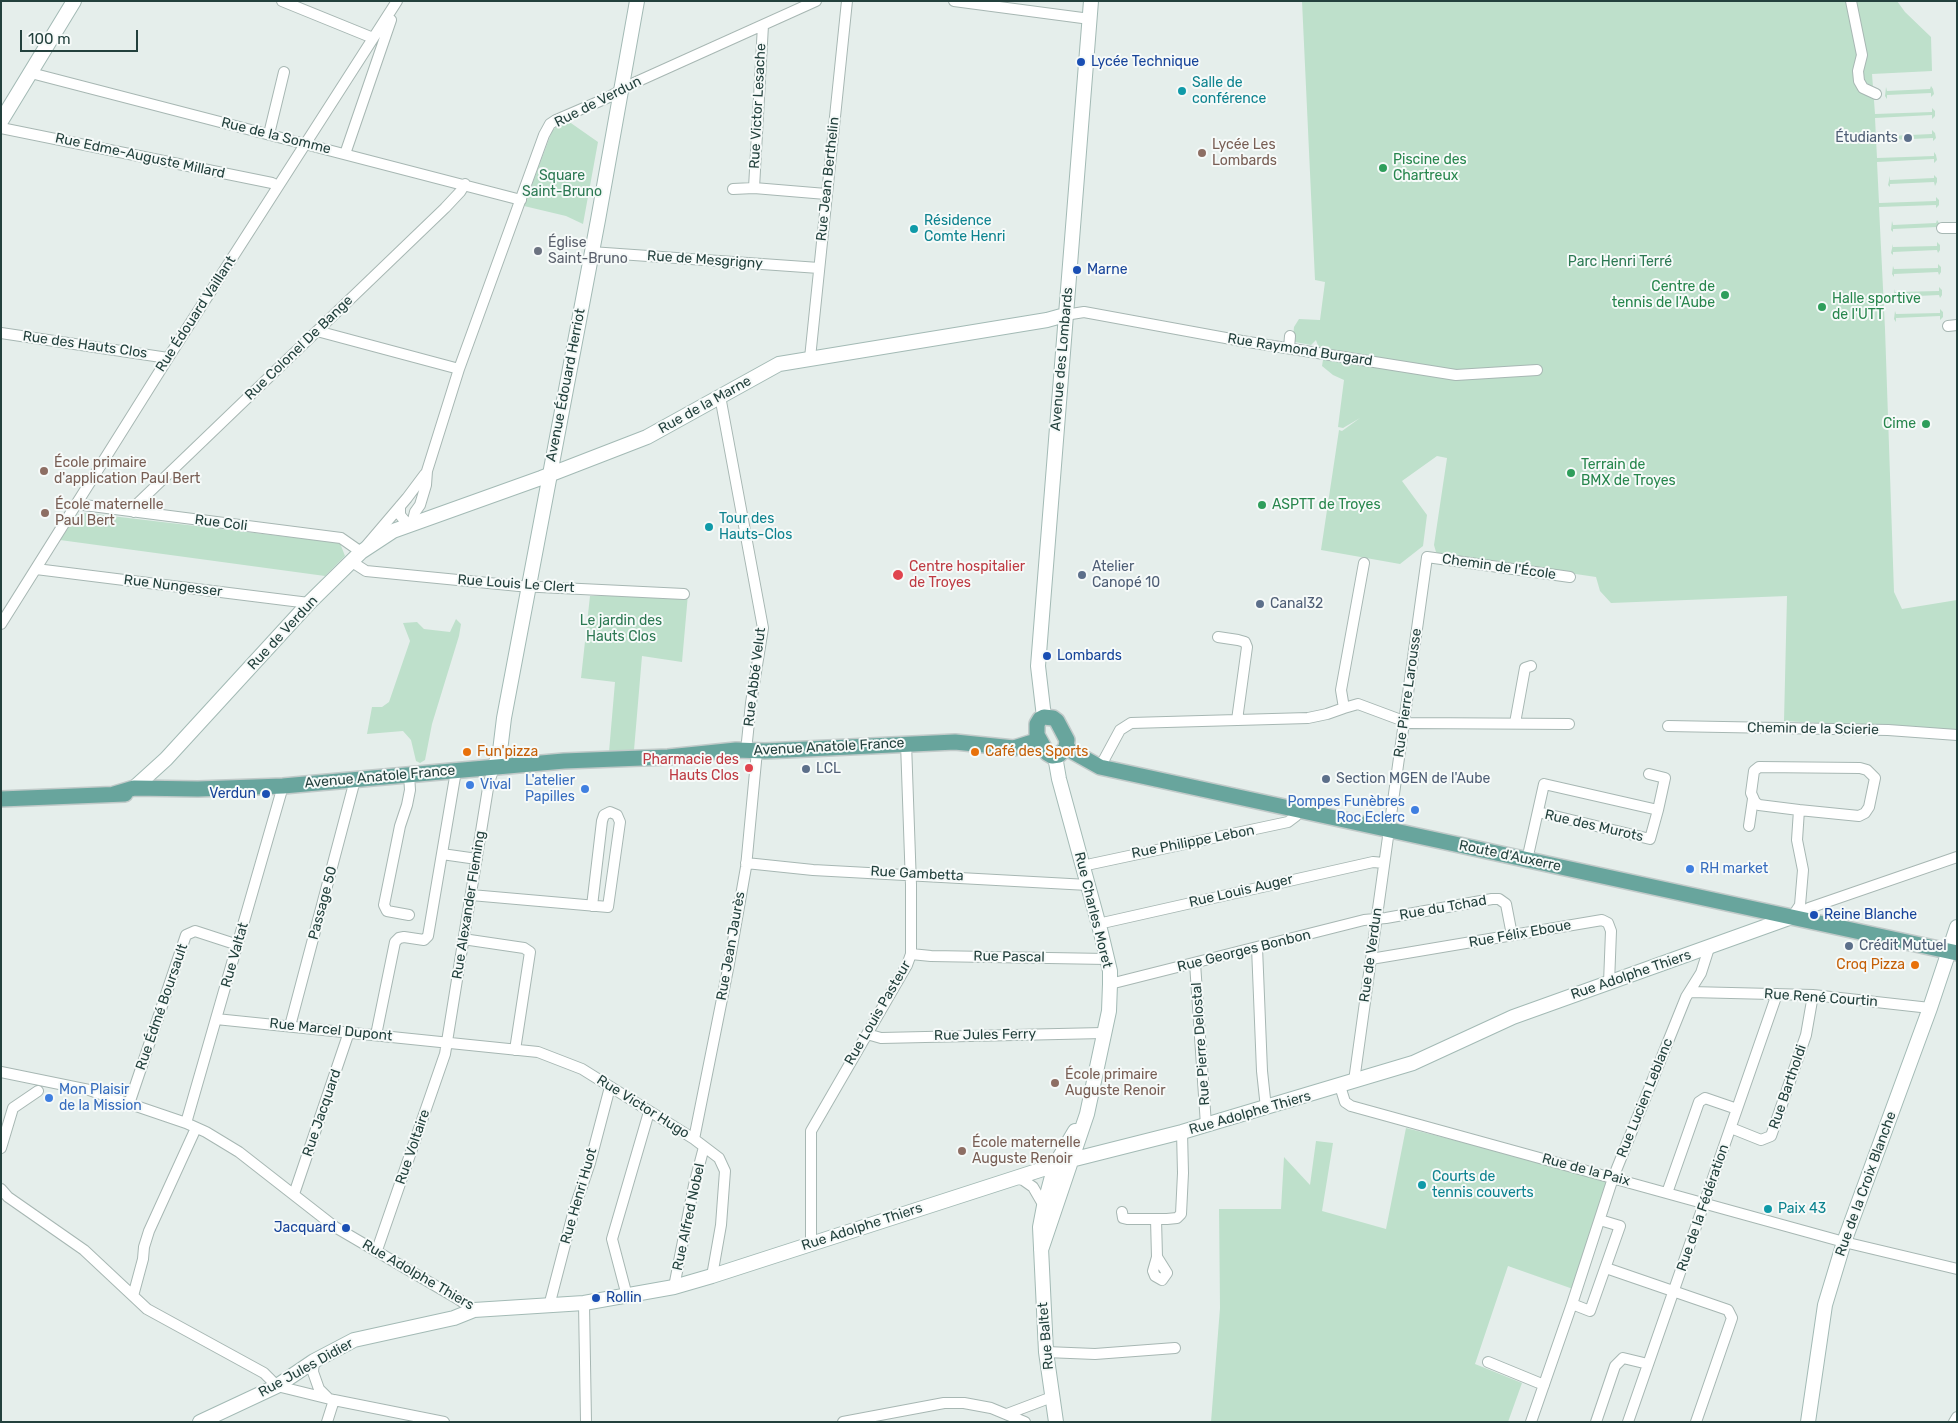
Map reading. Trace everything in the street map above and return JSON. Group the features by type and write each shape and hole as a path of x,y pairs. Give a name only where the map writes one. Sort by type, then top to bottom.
{"main road":[{"path":"1044,717 1057,721 1067,740 1061,752 1046,753 1039,740 1036,730 1037,724 1044,717"},
{"name":"Avenue Anatole France","path":"1,799 114,794 141,790 159,795 198,789 283,786 564,762 906,743 955,742 1014,748 1039,740"},
{"name":"Route d'Auxerre","path":"1061,752 1100,767 1952,953"}],"street":[{"path":"1,121 74,1"},
{"path":"282,1 373,38"},
{"name":"Avenue Édouard Herriot","path":"494,768 500,751 504,718 637,1"},
{"name":"Rue de Verdun","path":"141,790 166,759 309,603 356,557 420,483 427,471 459,369 544,135 550,124 816,1"},
{"name":"Rue Jean Berthelin","path":"810,358 847,1"},
{"path":"954,1 1007,5 1090,19"},
{"name":"Avenue des Lombards","path":"1044,717 1038,666 1091,1"},
{"path":"1852,1 1862,55 1858,71 1859,81 1863,88 1876,94"},
{"name":"Rue Édouard Vaillant","path":"1,624 168,358 396,4"},
{"name":"Rue Édouard Vaillant","path":"345,154 396,4"},
{"name":"Rue Victor Lesache","path":"754,188 763,25"},
{"path":"269,134 284,72"},
{"name":"Rue de la Somme","path":"31,73 521,200"},
{"name":"Rue Edme-Auguste Millard","path":"1,128 272,183 278,186"},
{"name":"Rue Colonel De Bange","path":"134,512 136,505 445,208 465,184"},
{"name":"Rue Victor Lesache","path":"733,189 754,188 826,194"},
{"path":"1942,228 1957,228"},
{"name":"Rue de Mesgrigny","path":"591,252 819,268"},
{"name":"Rue Raymond Burgard","path":"1065,314 1084,312 1456,376 1536,370"},
{"name":"Rue de la Marne","path":"356,557 414,518 435,516 647,437 778,364 1046,320 1065,314"},
{"path":"317,331 459,369"},
{"name":"Rue des Hauts Clos","path":"1,333 168,358"},
{"path":"1289,348 1290,336"},
{"name":"Rue Abbé Velut","path":"720,396 763,628 751,703 752,751"},
{"name":"Rue de Verdun","path":"414,518 426,485 427,471"},
{"name":"Rue Coli","path":"76,504 341,538 356,557"},
{"path":"400,506 400,515 404,521 414,518"},
{"name":"Rue Louis Le Clert","path":"356,557 366,571 529,586 684,594"},
{"name":"Chemin de l'École","path":"1427,557 1570,577"},
{"name":"Rue Pierre Larousse","path":"1389,829 1427,557"},
{"path":"1344,708 1341,690 1364,563"},
{"name":"Rue Nungesser","path":"36,568 309,603"},
{"path":"1218,637 1245,642 1247,647 1237,720"},
{"path":"1515,723 1525,668 1531,666"},
{"path":"1100,767 1114,738 1126,724 1308,718 1358,704 1409,723 1569,724"},
{"name":"Chemin de la Scierie","path":"1668,726 1888,730 1957,735"},
{"name":"Rue Louis Pasteur","path":"811,1244 811,1131 907,965 911,954 906,743"},
{"name":"Rue Jean Jaurès","path":"694,1139 727,973 746,863 752,751"},
{"name":"Rue Charles Moret","path":"1061,752 1059,779 1107,959 1110,984 1109,1011 1085,1120 1071,1160"},
{"path":"1759,767 1860,768 1867,770 1874,778 1869,807 1865,813 1859,816 1798,810 1759,805 1753,799 1751,793 1754,771 1759,767"},
{"name":"Rue Alexander Fleming","path":"446,1042 489,782 494,768"},
{"path":"376,1035 395,942 399,938 404,937 424,940 428,936 456,771"},
{"name":"Rue des Murots","path":"1538,812 1650,839 1665,778 1649,774"},
{"path":"409,775 410,790 400,826 384,905 387,911 409,915"},
{"name":"Passage 50","path":"290,1026 356,780"},
{"name":"Rue des Murots","path":"1527,860 1544,784 1658,810"},
{"name":"Rue Valtat","path":"133,1296 144,1259 144,1247 149,1231 191,1126 216,1019 283,786"},
{"path":"1749,826 1753,799"},
{"name":"Rue Philippe Lebon","path":"1082,866 1288,822 1296,816 1298,810"},
{"path":"1792,917 1800,905 1803,870 1796,840 1798,810"},
{"path":"471,894 592,906 608,907 620,822 617,815 610,812 604,815 602,821 592,906"},
{"name":"Rue de Verdun","path":"1354,1081 1389,829"},
{"path":"442,854 476,858"},
{"path":"1792,917 1809,908 1957,857"},
{"name":"Rue Louis Auger","path":"1098,924 1373,862 1384,863"},
{"name":"Rue Gambetta","path":"746,863 813,870 1088,885"},
{"name":"Rue du Tchad","path":"1377,918 1499,899 1506,904 1512,936"},
{"path":"1749,934 1756,928 1762,911"},
{"name":"Rue Adolphe Thiers","path":"1,1072 76,1087 191,1126 239,1152 335,1226 474,1310 584,1303 674,1287 1071,1160 1182,1132 1340,1086 1421,1060 1513,1017 1792,917"},
{"name":"Rue Georges Bonbon","path":"1110,984 1377,918"},
{"name":"Rue Félix Eboue","path":"1371,959 1602,920 1608,923 1611,931 1609,983"},
{"name":"Rue de la Croix Blanche","path":"1808,1422 1825,1305 1844,1242 1952,953 1957,927"},
{"name":"Rue Édmé Boursault","path":"129,1104 186,935 195,931 238,945"},
{"path":"463,939 524,948 530,952 515,1050"},
{"path":"1257,947 1262,1071 1266,1108"},
{"name":"Rue Lucien Leblanc","path":"1531,1422 1613,1178 1686,996 1701,973 1709,948"},
{"name":"Rue Pascal","path":"911,954 1107,959"},
{"name":"Rue Pierre Delostal","path":"1195,963 1206,1125"},
{"path":"1701,973 1712,992"},
{"name":"Rue René Courtin","path":"1690,992 1813,996 1930,1008"},
{"name":"Rue de la Fédération","path":"1628,1422 1777,994"},
{"name":"Rue Bartholdi","path":"1731,1128 1761,1140 1771,1136 1806,1035 1813,996"},
{"name":"Rue Marcel Dupont","path":"216,1019 446,1042"},
{"name":"Rue Jacquard","path":"294,1194 349,1032"},
{"name":"Rue Jules Ferry","path":"867,1034 881,1038 1103,1034"},
{"name":"Rue Victor Hugo","path":"446,1042 538,1052 582,1069 694,1139 719,1158 725,1171 721,1225 712,1276"},
{"name":"Rue Voltaire","path":"377,1250 445,1054 446,1042"},
{"name":"Rue de la Paix","path":"1340,1086 1344,1102 1351,1106 1844,1242 1957,1269"},
{"name":"Rue Henri Huot","path":"549,1306 574,1210 590,1163 610,1087"},
{"path":"1,1148 13,1108 38,1090"},
{"name":"Rue Charles Moret","path":"1056,1165 1077,1128 1090,1094"},
{"path":"1667,1193 1699,1102 1705,1098 1737,1109"},
{"path":"627,1296 612,1239 649,1112"},
{"path":"1122,1212 1123,1218 1127,1219 1177,1218 1181,1214 1182,1132"},
{"name":"Rue Alfred Nobel","path":"674,1287 694,1185 704,1147"},
{"name":"Rue Baltet","path":"1041,1250 1071,1160"},
{"name":"Rue Baltet","path":"1056,1165 1040,1227 1046,1352 1056,1422"},
{"path":"1013,1178 1024,1180 1033,1187 1044,1206"},
{"path":"1,1189 8,1197 84,1250 147,1309 264,1373 276,1386 331,1400 444,1422"},
{"path":"1156,1219 1157,1257"},
{"path":"1572,1304 1590,1311 1620,1226 1600,1220"},
{"path":"1606,1268 1728,1310 1732,1318 1696,1422"},
{"path":"584,1303 586,1422"},
{"name":"Rue Jules Didier","path":"200,1422 276,1386 314,1361 354,1340 454,1318 474,1310"},
{"path":"1046,1352 1095,1354 1175,1348"},
{"path":"1596,1422 1615,1366 1623,1358 1648,1364"},
{"path":"314,1361 313,1372 319,1389 331,1400"},
{"path":"1488,1362 1544,1385"},
{"path":"1007,1414 1052,1397"},
{"path":"327,1422 331,1400"},
{"path":"843,1422 944,1403 964,1403 991,1408 1025,1422"},
{"path":"1954,1422 1957,1417"}],"green space":[{"name":"Parc Henri Terré","path":"1302,1 1897,1 1905,12 1931,37 1932,71 1872,74 1875,114 1932,112 1932,108 1935,111 1935,116 1932,119 1932,115 1875,118 1877,158 1934,156 1934,152 1937,160 1934,163 1934,159 1877,162 1879,203 1936,201 1936,197 1939,200 1939,205 1936,208 1936,205 1879,207 1894,592 1902,609 1957,600 1957,731 1784,721 1787,596 1611,603 1600,591 1596,577 1436,552 1434,545 1447,458 1437,456 1402,481 1427,515 1423,546 1400,564 1321,550 1339,430 1342,431 1360,418 1343,428 1338,427 1344,380 1333,375 1322,366 1323,360 1316,340 1311,345 1295,342 1293,337 1294,327 1299,319 1320,320 1325,282 1315,280"},
{"path":"1931,86 1934,94 1931,97 1931,93 1887,95 1887,99 1885,96 1886,87 1887,91 1930,89"},
{"name":"Square Saint-Bruno","path":"568,121 598,142 583,224 566,216 524,206 552,131 557,126"},
{"path":"1932,130 1936,138 1933,141 1933,138 1889,140 1889,143 1887,141 1888,132 1889,136 1932,134"},
{"path":"1934,175 1937,178 1935,186 1934,182 1890,184 1890,187 1888,185 1890,176 1890,180 1934,178"},
{"path":"1937,220 1940,227 1937,231 1937,227 1893,229 1893,232 1891,230 1892,221 1893,225 1936,223"},
{"path":"1937,242 1940,245 1938,253 1937,250 1893,252 1893,255 1891,253 1893,244 1893,247 1937,246"},
{"path":"1938,264 1941,267 1939,275 1938,272 1894,274 1894,277 1892,274 1893,266 1894,269 1938,268"},
{"path":"1939,287 1942,290 1940,298 1939,295 1896,297 1895,300 1893,297 1895,289 1895,292 1939,291"},
{"path":"1940,309 1943,312 1943,317 1940,320 1940,316 1896,318 1896,322 1894,319 1895,311 1896,314 1940,313"},
{"path":"86,513 340,543 345,556 325,576 60,540 76,515"},
{"name":"Le jardin des Hauts Clos","path":"688,594 682,662 642,656 634,750 609,752 615,682 581,678 590,596"},
{"path":"456,619 461,624 459,636 432,724 425,760 420,763 416,761 411,740 403,731 367,734 372,707 382,707 389,702 410,641 403,623 417,622 424,629 450,632"},
{"path":"1406,1128 1608,1179 1573,1289 1508,1266 1475,1364 1522,1383 1508,1422 1211,1422 1220,1308 1219,1209 1281,1209 1284,1157 1310,1185 1316,1141 1333,1143 1322,1211 1386,1229"}],"place":[{"name":"Lycée Technique","path":"1081,62"},
{"name":"Salle de conférence","path":"1182,91"},
{"name":"Étudiants","path":"1908,138"},
{"name":"Lycée Les Lombards","path":"1202,153"},
{"name":"Piscine des Chartreux","path":"1383,168"},
{"name":"Résidence Comte Henri","path":"914,229"},
{"name":"Église Saint-Bruno","path":"538,251"},
{"name":"Marne","path":"1077,270"},
{"name":"Centre de tennis de l'Aube","path":"1725,295"},
{"name":"Halle sportive de l'UTT","path":"1822,307"},
{"name":"Cime","path":"1926,424"},
{"name":"École primaire d'application Paul Bert","path":"44,471"},
{"name":"Terrain de BMX de Troyes","path":"1571,473"},
{"name":"ASPTT de Troyes","path":"1262,505"},
{"name":"École maternelle Paul Bert","path":"45,513"},
{"name":"Tour des Hauts-Clos","path":"709,527"},
{"name":"Centre hospitalier de Troyes","path":"898,575"},
{"name":"Atelier Canopé 10","path":"1082,575"},
{"name":"Canal32","path":"1260,604"},
{"name":"Lombards","path":"1047,656"},
{"name":"Fun'pizza","path":"467,752"},
{"name":"Café des Sports","path":"975,752"},
{"name":"Pharmacie des Hauts Clos","path":"749,768"},
{"name":"LCL","path":"806,769"},
{"name":"Section MGEN de l'Aube","path":"1326,779"},
{"name":"Vival","path":"470,785"},
{"name":"L'atelier Papilles","path":"585,789"},
{"name":"Verdun","path":"266,794"},
{"name":"Pompes Funèbres Roc Eclerc","path":"1415,810"},
{"name":"RH market","path":"1690,869"},
{"name":"Reine Blanche","path":"1814,915"},
{"name":"Crédit Mutuel","path":"1849,946"},
{"name":"Croq Pizza","path":"1915,965"},
{"name":"École primaire Auguste Renoir","path":"1055,1083"},
{"name":"Mon Plaisir de la Mission","path":"49,1098"},
{"name":"École maternelle Auguste Renoir","path":"962,1151"},
{"name":"Courts de tennis couverts","path":"1422,1185"},
{"name":"Paix 43","path":"1768,1209"},
{"name":"Jacquard","path":"346,1228"},
{"name":"Rollin","path":"596,1298"}]}
